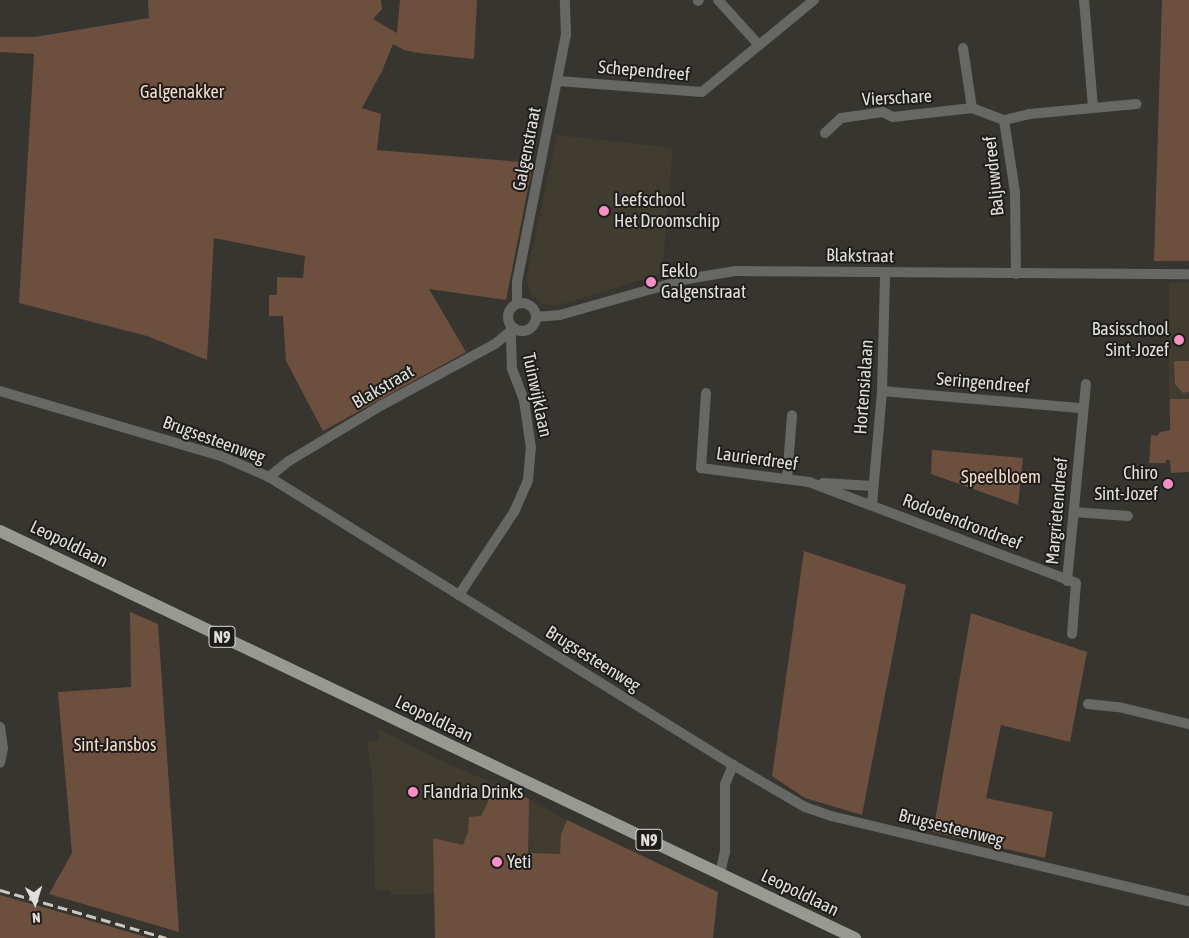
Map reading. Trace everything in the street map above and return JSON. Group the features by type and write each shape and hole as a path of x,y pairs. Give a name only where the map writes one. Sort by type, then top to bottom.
{"main road":[{"name":"Leopoldlaan","path":"0,530 855,938"}],"street":[{"name":"Galgenstraat","path":"517,303 517,282 566,35 565,0"},
{"path":"718,0 759,45"},
{"name":"Schependreef","path":"558,81 702,92 814,0"},
{"path":"1084,0 1093,108"},
{"path":"963,48 972,108"},
{"name":"Baljuwdreef","path":"1016,274 1015,192 1004,120 1030,114 1137,104"},
{"name":"Vierschare","path":"826,133 841,118 884,112 893,117 972,108 1004,120"},
{"name":"Blakstraat","path":"536,317 560,315 687,279 736,272 1189,274"},
{"name":"Hortensialaan","path":"872,504 882,390 885,272"},
{"path":"517,303 527,304 532,307 536,317 532,326 528,329 512,330 508,314 512,306 517,303"},
{"name":"Blakstraat","path":"269,477 289,461 312,447 382,405 481,352 512,330"},
{"name":"Tuinwijklaan","path":"459,596 514,512 528,480 531,448 524,400 512,368 512,330"},
{"name":"Margrietendreef","path":"1072,634 1076,584 1068,580 1082,408 1086,384"},
{"name":"Brugsesteenweg","path":"0,390 213,453 269,477 733,765 805,807 831,816 1189,901"},
{"name":"Seringendreef","path":"882,390 1082,408"},
{"name":"Laurierdreef","path":"706,393 701,468 809,482 873,486"},
{"path":"788,479 792,415"},
{"name":"Laurierdreef","path":"809,482 872,504"},
{"name":"Rododendrondreef","path":"872,504 1068,580"},
{"path":"1074,512 1128,516"},
{"path":"1088,704 1119,708 1189,724"},
{"path":"0,727 3,748 0,763"},
{"path":"720,874 724,852 725,784 733,765"}],"shaded area":[{"name":"Leefschool Het Droomschip","path":"557,135 673,148 662,274 556,306 542,304 532,296 526,279"},
{"name":"Basisschool Sint-Jozef","path":"1169,283 1189,283 1189,416 1169,416"},
{"path":"377,728 431,756 529,799 567,820 561,834 559,870 435,938 434,894 391,895 391,890 375,891 372,772 367,741 379,741"}],"green space":[{"name":"Galgenakker","path":"148,0 381,0 382,9 373,19 397,33 400,0 477,0 474,59 418,53 404,50 393,44 382,71 362,108 381,114 377,150 533,163 506,300 429,289 466,352 323,431 286,361 283,316 269,316 269,295 277,295 277,277 303,278 305,256 214,238 207,360 147,336 19,303 34,54 0,52 0,37 35,37 149,18"},
{"path":"1162,0 1189,0 1189,261 1154,261"},
{"path":"1174,361 1189,361 1189,392 1183,393 1175,384"},
{"path":"1170,399 1189,399 1189,472 1171,473 1170,460 1166,460 1166,463 1149,463 1151,435 1157,436 1160,432 1170,430"},
{"name":"Speelbloem","path":"932,450 1023,458 1018,505 931,474"},
{"path":"804,551 906,585 862,815 805,798 772,776"},
{"name":"Sint-Jansbos","path":"130,612 158,624 179,932 49,894 72,853 58,692 131,687"},
{"path":"971,613 1087,652 1070,742 1001,725 986,798 1053,812 1045,858 933,832"},
{"path":"497,783 529,799 528,853 560,854 561,834 567,820 718,892 713,938 435,938 433,838 463,845 468,832 469,817 481,816"},
{"path":"0,895 88,920 149,938 0,938"}],"railway":[{"path":"0,890 166,938"}],"place":[{"name":"Leefschool Het Droomschip","path":"604,211"},
{"name":"Eeklo Galgenstraat","path":"651,282"},
{"name":"Basisschool Sint-Jozef","path":"1179,340"},
{"name":"Chiro Sint-Jozef","path":"1168,484"},
{"name":"Flandria Drinks","path":"413,792"},
{"name":"Yeti","path":"497,862"}]}
